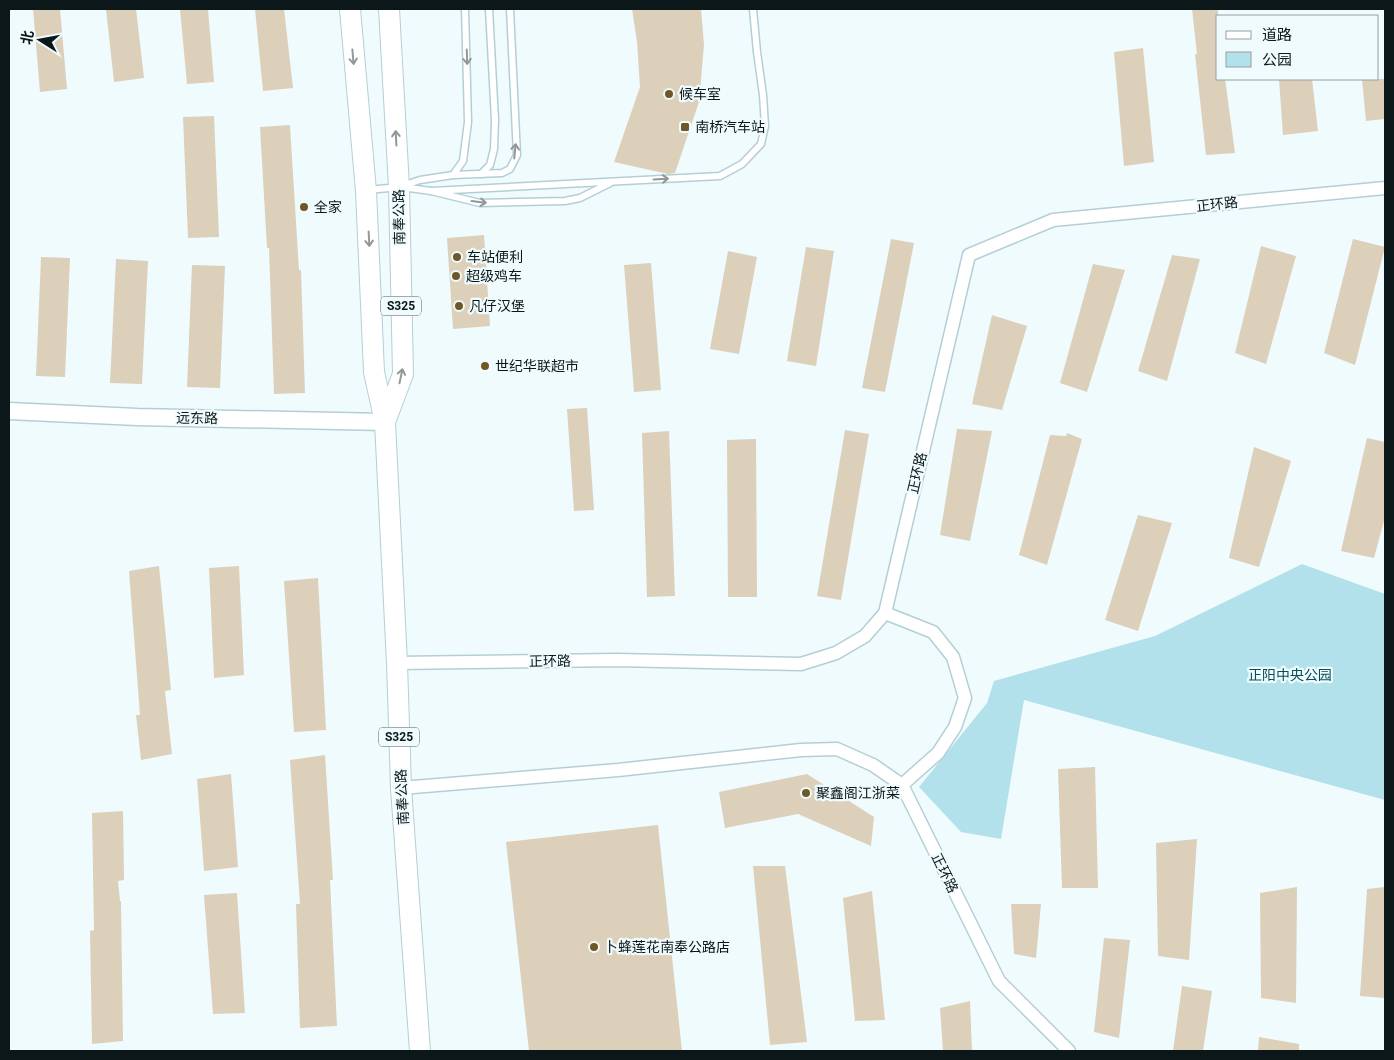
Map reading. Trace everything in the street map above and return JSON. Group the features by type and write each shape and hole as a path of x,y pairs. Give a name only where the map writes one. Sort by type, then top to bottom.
{"main road":[{"name":"南奉公路","path":"350,9 366,190 374,372 385,422 401,788 420,1051"},
{"name":"南奉公路","path":"385,422 403,374 399,187 389,9"}],"street":[{"name":"正环路","path":"397,663 617,660 801,664 836,653 865,636 885,613 969,255 1053,220 1385,188"},
{"name":"远东路","path":"9,411 137,417 385,422"},
{"path":"885,613 933,632 953,657 965,698 955,727 938,753 902,786"},
{"name":"正环路","path":"401,788 618,770 801,750 837,749 874,765 902,786 999,981 1069,1051"}],"lane":[{"path":"453,175 463,161 468,122 465,9"},
{"path":"481,174 490,165 494,149 495,120 489,9"},
{"path":"399,187 420,180 453,175 502,173 510,169 517,155 510,9"},
{"path":"431,191 720,176 742,164 761,144 765,126 753,9"},
{"path":"366,190 399,187 431,191 480,203 565,201 580,198 612,182"}],"green space":[{"name":"正阳中央公园","path":"1302,564 1385,594 1385,800 1024,700 1001,839 961,832 919,787 987,703 994,681 1155,636"}],"building":[{"path":"33,9 60,9 67,89 40,92"},
{"path":"106,9 136,9 144,78 114,82"},
{"path":"180,9 208,9 214,82 187,84"},
{"path":"255,9 284,9 293,88 263,91"},
{"name":"候车室","path":"632,9 701,9 704,45 699,102 675,173 668,174 614,162 640,87 637,42"},
{"path":"1192,9 1218,9 1218,15 1216,15 1216,80 1225,80 1235,153 1206,155 1195,54 1197,54"},
{"path":"1143,48 1154,162 1124,166 1114,52"},
{"path":"1385,79 1385,119 1366,121 1362,80"},
{"path":"1279,80 1312,80 1318,131 1283,135"},
{"path":"214,116 219,237 188,238 183,117"},
{"path":"290,125 299,270 301,270 305,393 274,394 269,248 267,248 260,127"},
{"path":"484,235 490,326 453,329 447,238"},
{"path":"891,239 914,243 885,392 862,388"},
{"path":"1353,239 1385,247 1355,365 1324,353"},
{"path":"1261,246 1296,256 1266,364 1235,353"},
{"path":"806,247 834,251 816,366 787,361"},
{"path":"728,251 757,257 739,354 710,349"},
{"path":"1172,255 1200,259 1167,381 1138,371"},
{"path":"41,257 70,258 65,377 36,376"},
{"path":"116,259 148,261 142,384 110,383"},
{"path":"651,263 661,390 634,392 624,265"},
{"path":"1093,264 1125,270 1087,392 1060,383"},
{"path":"192,265 225,266 220,388 187,387"},
{"path":"992,315 1027,326 1002,410 972,404"},
{"path":"587,408 594,510 574,511 567,409"},
{"path":"957,429 992,431 970,541 940,535"},
{"path":"845,430 869,434 841,600 817,596"},
{"path":"669,431 675,596 647,597 642,433"},
{"path":"1067,433 1082,439 1047,565 1019,555 1050,435 1066,436"},
{"path":"1367,438 1385,442 1385,517 1374,558 1341,551"},
{"path":"756,439 757,597 728,597 727,440"},
{"path":"1254,447 1291,461 1259,567 1229,558"},
{"path":"1138,515 1172,523 1138,631 1105,620"},
{"path":"159,566 171,690 165,691 172,754 141,760 136,715 140,715 129,571"},
{"path":"239,566 244,675 214,678 209,568"},
{"path":"318,578 326,730 294,732 284,581"},
{"path":"325,755 333,880 330,880 337,1026 300,1028 296,904 300,904 290,760"},
{"path":"1095,767 1098,888 1062,888 1058,769"},
{"path":"231,774 238,867 204,871 197,779"},
{"path":"807,774 874,817 871,846 798,814 725,828 719,792"},
{"path":"123,811 124,880 118,881 121,901 123,1041 92,1044 90,931 94,930 92,813"},
{"name":"卜蜂莲花南奉公路店","path":"658,825 682,1051 529,1051 506,842"},
{"path":"1197,839 1189,960 1158,956 1156,843"},
{"path":"753,866 785,866 807,1042 770,1045"},
{"path":"1297,887 1296,1003 1261,998 1260,893"},
{"path":"1385,887 1385,998 1360,996 1367,889"},
{"path":"872,891 885,1020 855,1021 843,898"},
{"path":"237,893 245,1013 213,1014 204,895"},
{"path":"1011,904 1041,904 1036,958 1014,954"},
{"path":"1104,938 1130,940 1119,1038 1094,1032"},
{"path":"1182,986 1212,991 1203,1051 1173,1051"},
{"path":"970,1001 972,1051 943,1051 940,1008"},
{"path":"1259,1037 1299,1044 1299,1051 1258,1051"}],"place":[{"name":"候车室","path":"669,94"},
{"name":"南桥汽车站","path":"685,127"},
{"name":"全家","path":"304,207"},
{"name":"车站便利","path":"457,257"},
{"name":"超级鸡车","path":"456,276"},
{"name":"凡仔汉堡","path":"459,306"},
{"name":"世纪华联超市","path":"485,366"},
{"name":"聚鑫阁江浙菜","path":"806,793"},
{"name":"卜蜂莲花南奉公路店","path":"594,947"}]}
